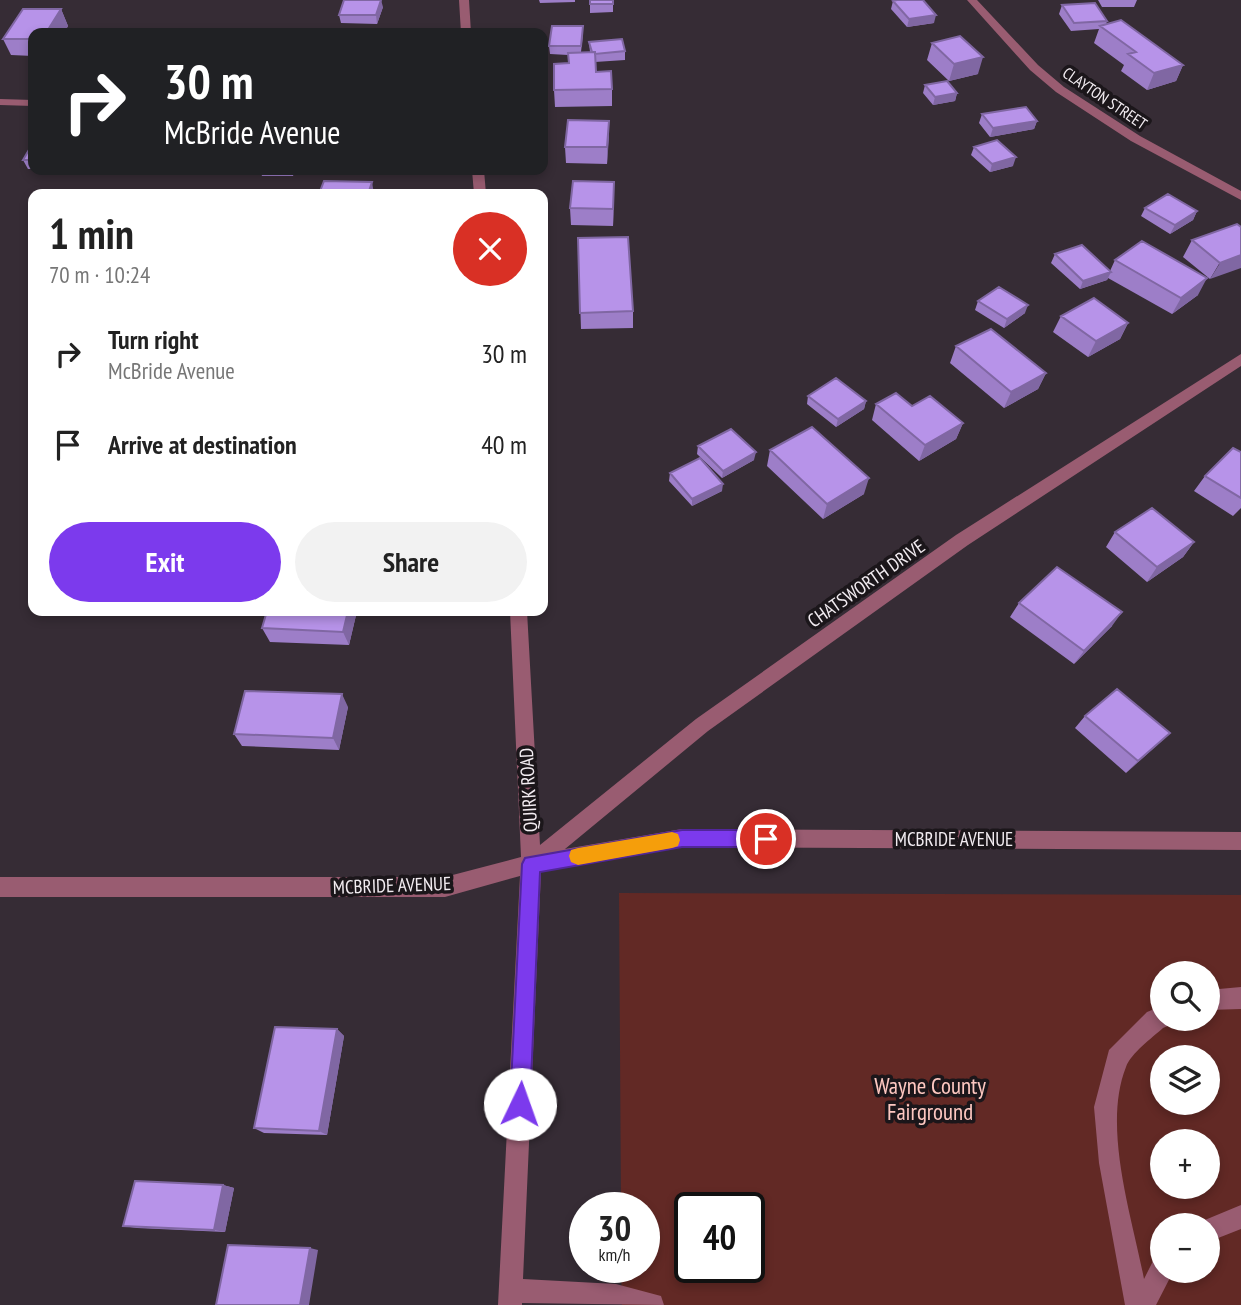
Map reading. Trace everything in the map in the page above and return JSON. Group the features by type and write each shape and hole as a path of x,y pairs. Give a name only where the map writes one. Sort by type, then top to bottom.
{"street":[{"path":"464,0 466,28"},
{"name":"CLAYTON STREET","path":"972,0 982,15 1018,48 1035,68 1065,92 1126,134 1241,196"},
{"path":"0,102 28,103"},
{"name":"CHATSWORTH DRIVE","path":"531,864 702,725 962,540 1241,359"},
{"name":"QUIRK ROAD","path":"511,1298 531,864 518,616"},
{"name":"MCBRIDE AVENUE","path":"0,887 445,887 531,864 682,838 1241,841"},
{"path":"1220,999 1241,998"},
{"path":"1137,1305 1110,1163 1105,1107 1117,1058 1150,1025"},
{"path":"1220,1225 1241,1217"},
{"path":"1143,1305 1155,1283"},
{"path":"511,1298 617,1296 652,1305"}],"green space":[{"name":"Wayne County Fairground","path":"619,893 1241,895 1241,1305 622,1305 621,1283 660,1283 660,1192 621,1192"}],"building":[{"path":"344,0 381,0 376,15 339,15"},
{"path":"590,0 613,0 613,4 590,4"},
{"path":"923,0 936,15 909,19 893,1"},
{"path":"1095,3 1107,21 1074,23 1062,5"},
{"path":"23,9 61,9 49,28 28,28 28,39 3,39"},
{"path":"1121,20 1183,65 1154,73 1128,54 1136,52 1100,26"},
{"path":"552,26 583,26 581,46 549,46"},
{"path":"960,36 983,57 954,64 932,43"},
{"path":"622,39 625,51 595,54 589,42"},
{"path":"595,52 596,72 611,71 612,89 554,90 554,64 569,63 568,53"},
{"path":"947,81 957,93 935,97 925,85"},
{"path":"1026,107 1037,121 993,128 982,114"},
{"path":"568,120 609,121 607,147 565,147"},
{"path":"997,140 1016,157 992,164 974,147"},
{"path":"324,181 372,182 370,189 321,189"},
{"path":"573,181 614,182 613,209 570,208"},
{"path":"1168,194 1197,211 1175,225 1145,208"},
{"path":"1237,224 1241,227 1241,255 1220,263 1192,240"},
{"path":"628,237 633,311 580,313 578,238"},
{"path":"1142,241 1207,278 1181,298 1115,260"},
{"path":"1082,245 1111,272 1083,281 1055,254"},
{"path":"999,287 1028,305 1007,319 978,301"},
{"path":"1094,298 1128,323 1096,341 1061,316"},
{"path":"991,329 1046,373 1011,392 956,346"},
{"path":"836,378 866,401 838,419 808,396"},
{"path":"896,393 912,406 930,396 963,423 925,445 876,404"},
{"path":"812,427 869,478 827,504 770,450"},
{"path":"731,429 756,452 723,471 698,446"},
{"path":"1233,448 1241,452 1241,498 1205,476"},
{"path":"700,458 723,484 692,499 670,473"},
{"path":"1152,508 1194,542 1157,567 1115,532"},
{"path":"1057,567 1122,612 1084,651 1019,603"},
{"path":"266,616 347,616 343,632 262,628"},
{"path":"1117,689 1170,733 1138,761 1085,716"},
{"path":"245,691 342,694 333,738 234,734"},
{"path":"275,1027 337,1029 319,1131 254,1128"},
{"path":"135,1181 223,1185 214,1230 123,1226"},
{"path":"228,1245 310,1248 300,1305 216,1305"}],"slow traffic":[{"path":"578,856 672,840"}],"route":[{"path":"520,1104 531,864 682,838 766,839"}]}
